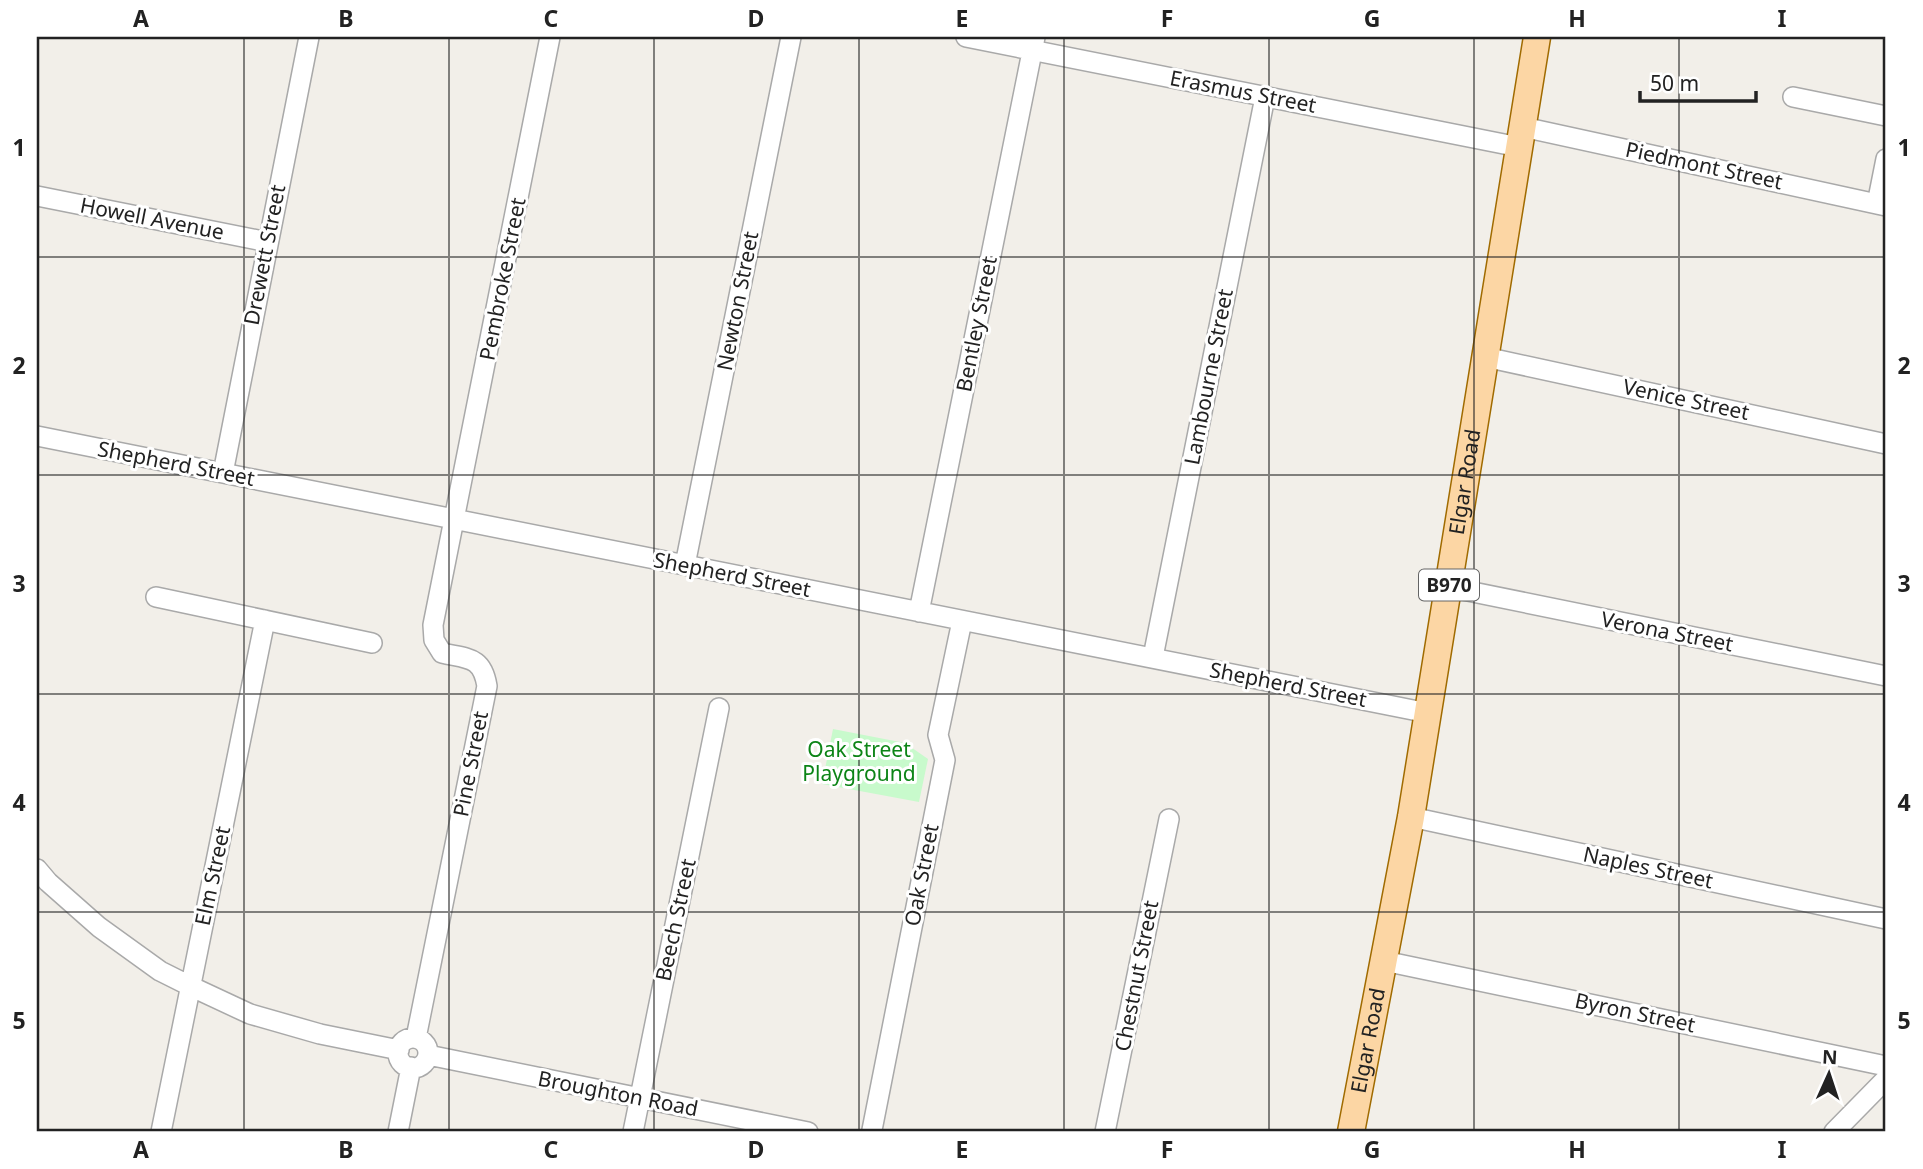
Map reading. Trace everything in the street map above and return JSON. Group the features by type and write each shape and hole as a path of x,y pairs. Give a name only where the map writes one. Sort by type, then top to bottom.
{"main road":[{"name":"Elgar Road","path":"1351,1132 1411,817 1537,37"}],"street":[{"name":"Drewett Street","path":"223,473 309,37"},
{"name":"Pembroke Street","path":"455,520 550,37"},
{"name":"Newton Street","path":"685,565 791,37"},
{"name":"Erasmus Street","path":"967,37 1034,43 1265,97 1521,137"},
{"name":"Bentley Street","path":"919,612 1034,43"},
{"name":"Lambourne Street","path":"1153,657 1265,97"},
{"path":"1793,97 1886,116"},
{"name":"Piedmont Street","path":"1521,137 1882,205"},
{"path":"1882,205 1886,159"},
{"name":"Howell Avenue","path":"37,196 268,242"},
{"name":"Venice Street","path":"1485,357 1886,444"},
{"name":"Shepherd Street","path":"37,436 1428,713"},
{"name":"Pine Street","path":"416,1038 487,686 484,671 473,660 442,653 434,640 433,625 455,520"},
{"name":"Verona Street","path":"1448,587 1886,676"},
{"path":"156,597 372,643"},
{"name":"Elm Street","path":"161,1132 265,620"},
{"name":"Oak Street","path":"870,1131 945,760 938,735 962,621"},
{"name":"Beech Street","path":"633,1132 719,708"},
{"name":"Naples Street","path":"1411,817 1886,919"},
{"name":"Chestnut Street","path":"1105,1132 1169,819"},
{"path":"37,869 99,927 160,971 190,986 250,1014 320,1034 399,1050"},
{"name":"Byron Street","path":"1384,961 1886,1066"},
{"path":"416,1038 427,1046 428,1055 420,1066 411,1067 402,1063 399,1050 403,1042 416,1038"},
{"name":"Broughton Road","path":"428,1055 807,1132"},
{"path":"398,1132 411,1067"},
{"path":"1833,1132 1886,1079"}],"green space":[{"name":"Oak Street Playground","path":"833,729 905,743 928,759 919,802 822,784"}]}
